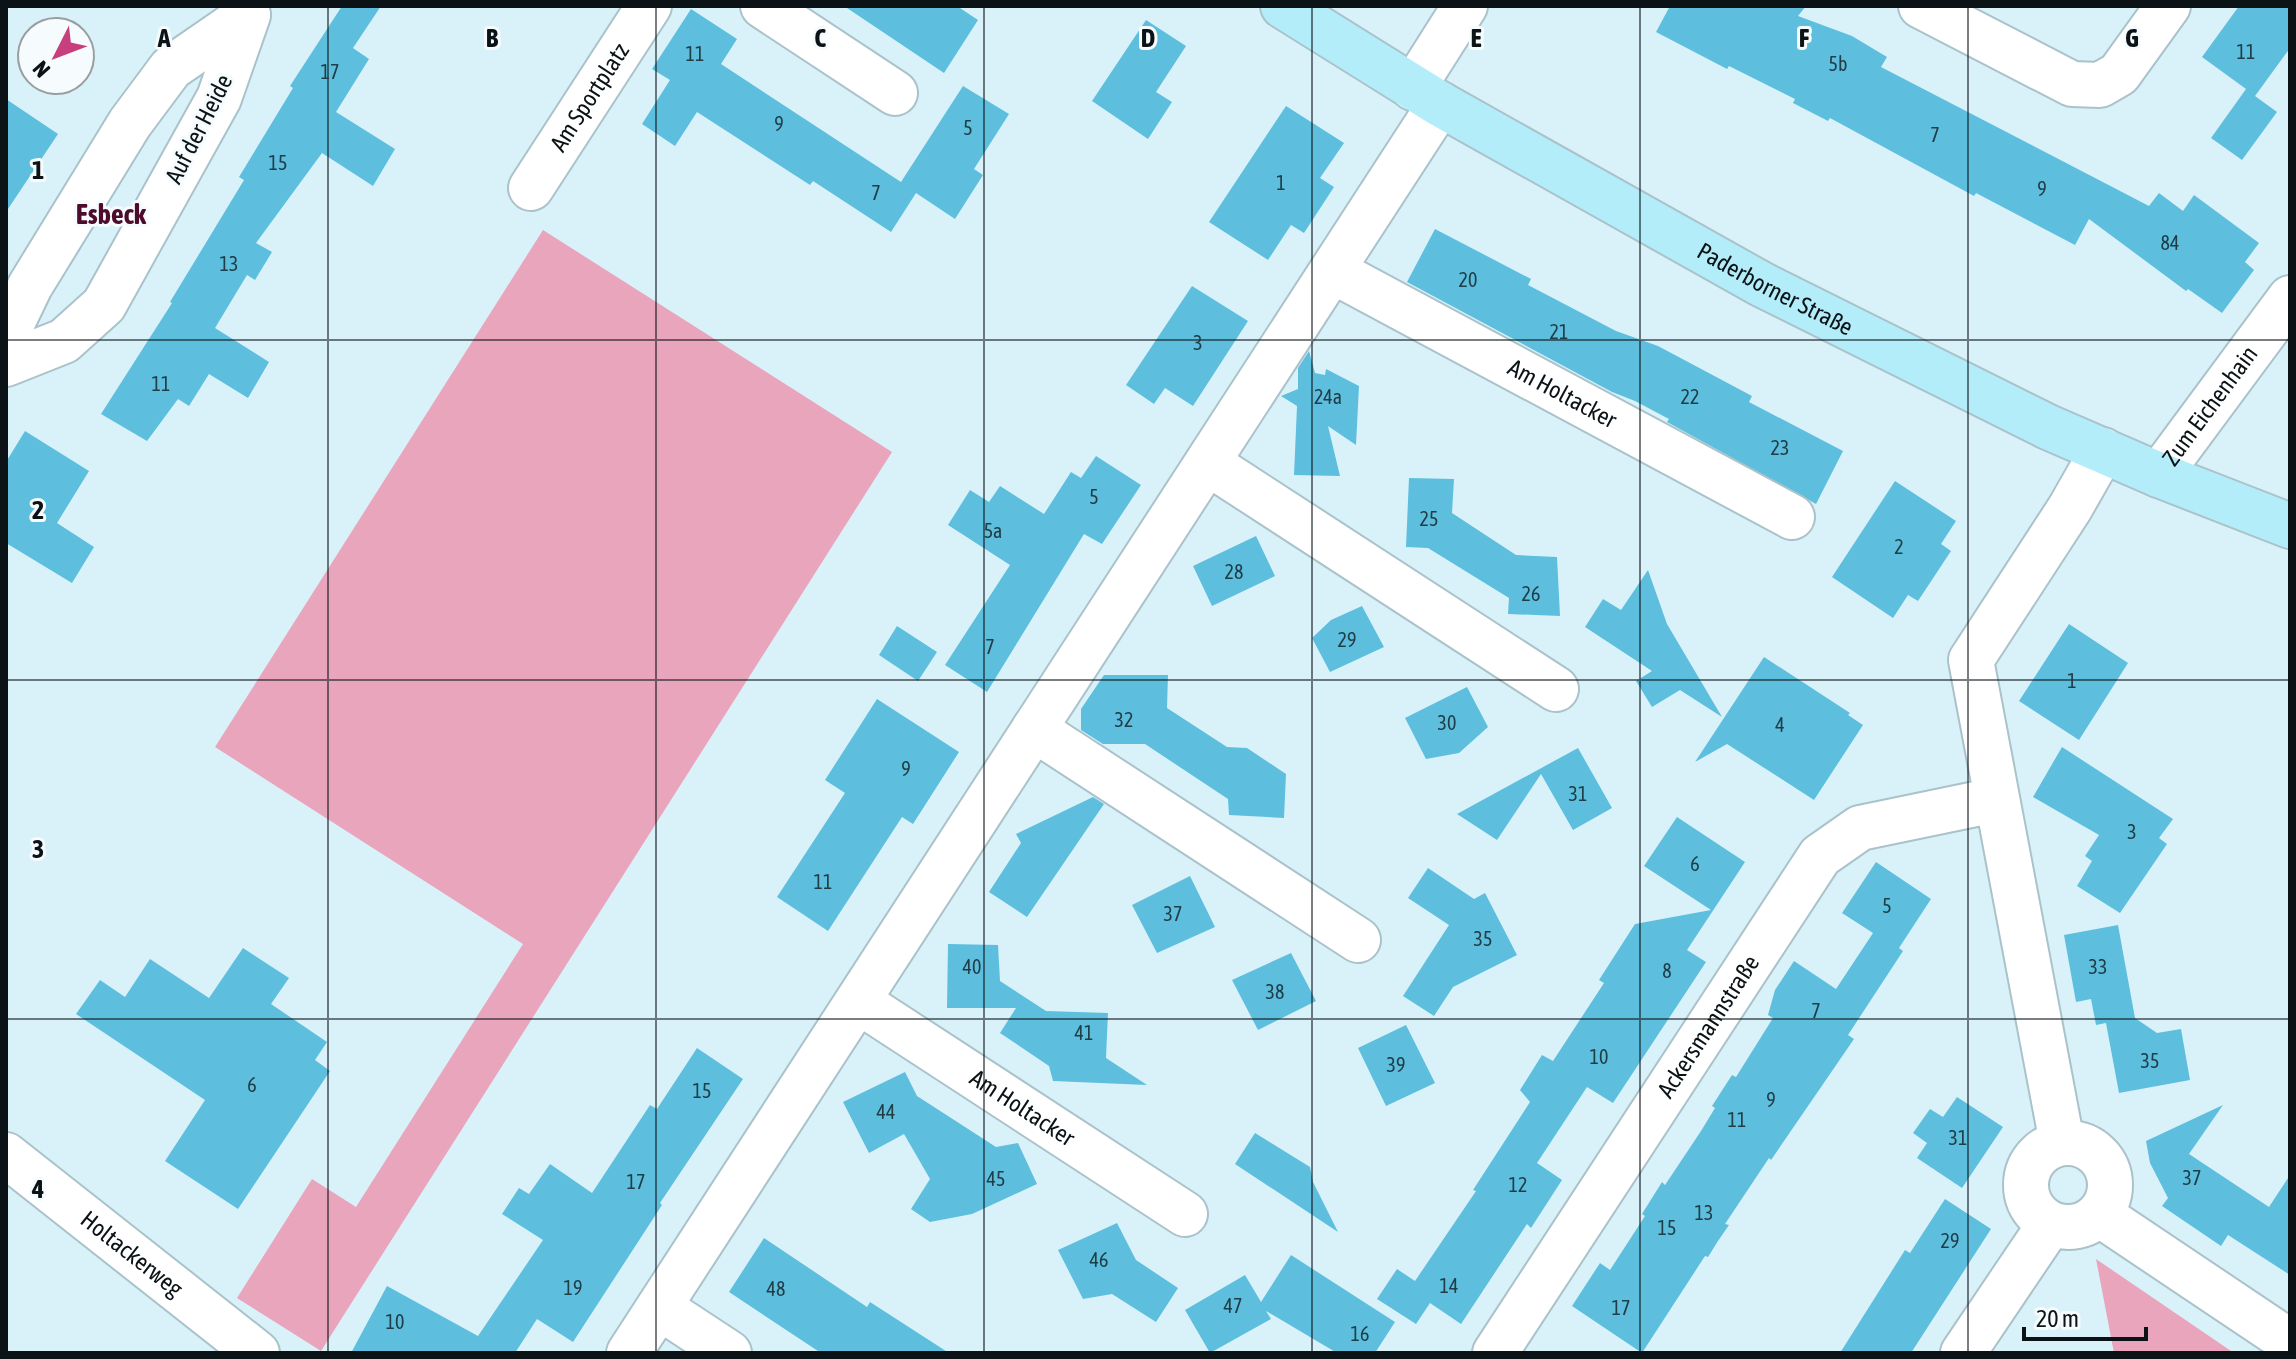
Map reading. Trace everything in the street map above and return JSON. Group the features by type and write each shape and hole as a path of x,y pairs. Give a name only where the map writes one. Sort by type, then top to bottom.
{"main road":[{"name":"Paderborner Straße","path":"1283,6 1426,96 1761,284 2034,420 2159,475 2290,526"}],"street":[{"name":"Am Sportplatz","path":"531,188 649,6"},
{"path":"763,6 895,93"},
{"path":"629,1353 1333,271 1426,96 1465,6"},
{"path":"1921,6 2072,84 2100,85 2119,74 2168,6"},
{"name":"Auf der Heide","path":"6,336 30,286 130,123 171,68 251,11"},
{"name":"Auf der Heide","path":"6,364 64,341 104,305 219,98 251,11"},
{"name":"Am Holtacker","path":"1333,271 1792,517"},
{"name":"Zum Eichenhain","path":"2159,475 2290,298"},
{"path":"2062,1143 1971,660 2070,508 2103,450"},
{"path":"1208,463 1556,689"},
{"path":"1034,729 1358,940"},
{"name":"Ackersmannstraße","path":"1495,1353 1820,856 1860,828 1995,800"},
{"name":"Am Holtacker","path":"858,1001 1185,1214"},
{"path":"2062,1143 2082,1145 2102,1160 2111,1186 2107,1202 2099,1214 2077,1227 2064,1228 2050,1224 2036,1213 2028,1200 2026,1176 2031,1162 2042,1151 2062,1143"},
{"name":"Holtackerweg","path":"6,1155 257,1353"},
{"path":"2099,1214 2290,1342"},
{"path":"1963,1353 2050,1224"},
{"path":"659,1307 729,1353"}],"shaded area":[{"path":"543,230 892,452 321,1351 237,1298 312,1179 356,1207 523,944 215,747"},
{"path":"2096,1259 2234,1353 2114,1353"}],"building":[{"path":"342,6 381,6 353,48 369,59 336,112 395,149 373,186 322,153 256,243 272,252 255,280 247,275 215,328 269,362 248,398 209,374 189,406 178,399 147,441 101,414 172,303 244,180 239,177 293,88 290,86"},
{"path":"844,6 957,6 978,20 944,73"},
{"path":"1670,6 1806,6 1798,16 1852,36 1887,57 1881,67 2149,206 2159,193 2183,211 2194,195 2259,243 2245,262 2254,270 2222,313 2188,289 2186,291 2089,219 2075,245 1976,193 1974,196 1830,118 1828,121 1793,103 1795,99 1729,66 1727,69 1656,32"},
{"path":"2239,6 2290,6 2290,48 2255,96 2277,112 2242,160 2211,138 2246,89 2202,57"},
{"path":"691,9 737,39 721,64 901,182 963,86 1009,114 974,169 983,175 955,219 916,193 891,232 813,181 810,185 697,112 675,146 642,124 670,80 652,69"},
{"path":"1146,20 1186,46 1156,92 1172,102 1148,139 1092,101"},
{"path":"6,99 58,134 6,212"},
{"path":"1286,106 1344,143 1320,178 1334,187 1304,233 1291,225 1268,260 1209,222"},
{"path":"1435,229 1531,279 1528,285 1616,331 1658,346 1752,396 1749,402 1843,451 1816,504 1667,422 1669,419 1612,392 1407,282"},
{"path":"1192,286 1248,321 1193,406 1165,388 1154,404 1126,385"},
{"path":"1309,351 1315,373 1325,375 1326,369 1359,386 1356,445 1328,426 1340,476 1294,475 1297,406 1281,396 1298,389 1298,368"},
{"path":"25,431 89,471 57,523 94,547 72,583 6,543 6,462"},
{"path":"1096,456 1141,485 1102,544 1084,534 987,692 945,665 1010,565 948,525 970,490 989,502 1000,486 1044,514 1071,472 1081,478"},
{"path":"1409,478 1454,479 1452,513 1516,555 1557,557 1560,616 1508,614 1509,598 1428,548 1406,547"},
{"path":"1895,481 1956,521 1941,544 1951,551 1918,601 1908,595 1893,618 1832,577"},
{"path":"1256,536 1275,576 1212,606 1193,566"},
{"path":"1648,570 1667,624 1722,717 1680,690 1652,707 1636,681 1652,671 1585,627 1603,599 1621,610"},
{"path":"1362,606 1384,647 1330,672 1312,638 1331,620"},
{"path":"2069,624 2128,663 2079,740 2019,701"},
{"path":"897,626 937,652 918,681 879,655"},
{"path":"1764,657 1850,713 1848,715 1863,725 1814,800 1727,744 1695,762"},
{"path":"1104,675 1168,675 1167,708 1227,747 1247,748 1286,774 1284,818 1229,815 1228,799 1145,744 1103,744 1081,730 1081,709"},
{"path":"1467,687 1488,727 1459,753 1426,759 1405,718"},
{"path":"877,699 959,752 913,824 902,817 828,931 777,897 845,793 825,780"},
{"path":"2062,747 2173,819 2159,838 2167,844 2120,913 2077,886 2092,861 2085,856 2099,835 2033,797"},
{"path":"1578,748 1612,808 1573,830 1541,774 1497,840 1457,814"},
{"path":"1093,797 1104,804 1027,917 989,892 1021,843 1016,834"},
{"path":"1677,817 1745,862 1687,950 1706,962 1613,1103 1587,1087 1537,1163 1562,1180 1531,1228 1527,1224 1461,1324 1430,1303 1416,1324 1377,1299 1397,1269 1415,1281 1476,1191 1473,1190 1530,1102 1520,1090 1542,1055 1553,1061 1604,983 1599,980 1635,924 1711,910 1644,866"},
{"path":"1876,862 1931,899 1899,948 1903,951 1848,1035 1854,1039 1771,1160 1769,1158 1725,1224 1729,1225 1708,1257 1705,1256 1642,1353 1572,1306 1600,1263 1610,1270 1645,1216 1642,1214 1662,1182 1665,1185 1701,1131 1715,1108 1712,1106 1732,1075 1736,1077 1773,1018 1768,1015 1775,990 1794,961 1836,989 1873,933 1842,913"},
{"path":"1428,868 1474,899 1485,893 1517,955 1453,987 1434,1016 1403,996 1449,925 1408,898"},
{"path":"1190,876 1215,927 1157,953 1132,905"},
{"path":"2118,925 2135,1018 2157,1033 2181,1029 2190,1080 2119,1093 2106,1023 2096,1025 2091,999 2076,1002 2064,935"},
{"path":"948,944 998,945 1000,981 1046,1011 1108,1013 1106,1058 1147,1085 1053,1081 1049,1066 1000,1033 1016,1008 947,1008"},
{"path":"243,948 289,978 271,1004 327,1042 315,1060 330,1071 238,1209 165,1161 205,1100 76,1014 100,980 125,997 150,959 209,998"},
{"path":"1291,953 1316,1001 1258,1030 1232,980"},
{"path":"1406,1025 1435,1083 1386,1106 1358,1048"},
{"path":"697,1048 743,1079 573,1342 537,1319 515,1353 351,1353 387,1286 478,1336 543,1240 502,1214 519,1188 529,1194 550,1164 592,1193 650,1105 657,1109"},
{"path":"905,1072 917,1096 996,1147 1018,1143 1037,1184 972,1214 930,1222 911,1209 930,1179 904,1134 869,1153 843,1102"},
{"path":"1957,1097 2003,1127 1962,1188 1917,1158 1927,1143 1913,1133 1930,1109 1943,1117"},
{"path":"2223,1105 2189,1154 2269,1207 2290,1175 2290,1275 2228,1235 2221,1246 2162,1206 2168,1198 2150,1163 2146,1141"},
{"path":"1255,1133 1310,1167 1313,1182 1338,1232 1235,1164"},
{"path":"1945,1199 1991,1229 1911,1353 1840,1353 1905,1250 1910,1253"},
{"path":"1117,1223 1136,1260 1178,1288 1156,1322 1112,1294 1083,1299 1058,1250"},
{"path":"764,1238 867,1307 870,1302 949,1353 821,1353 729,1292"},
{"path":"1291,1255 1395,1322 1375,1353 1337,1353 1266,1311 1271,1319 1210,1353 1185,1310 1245,1275 1261,1302"}],"district":[{"name":"Esbeck","path":"111,214"}]}
